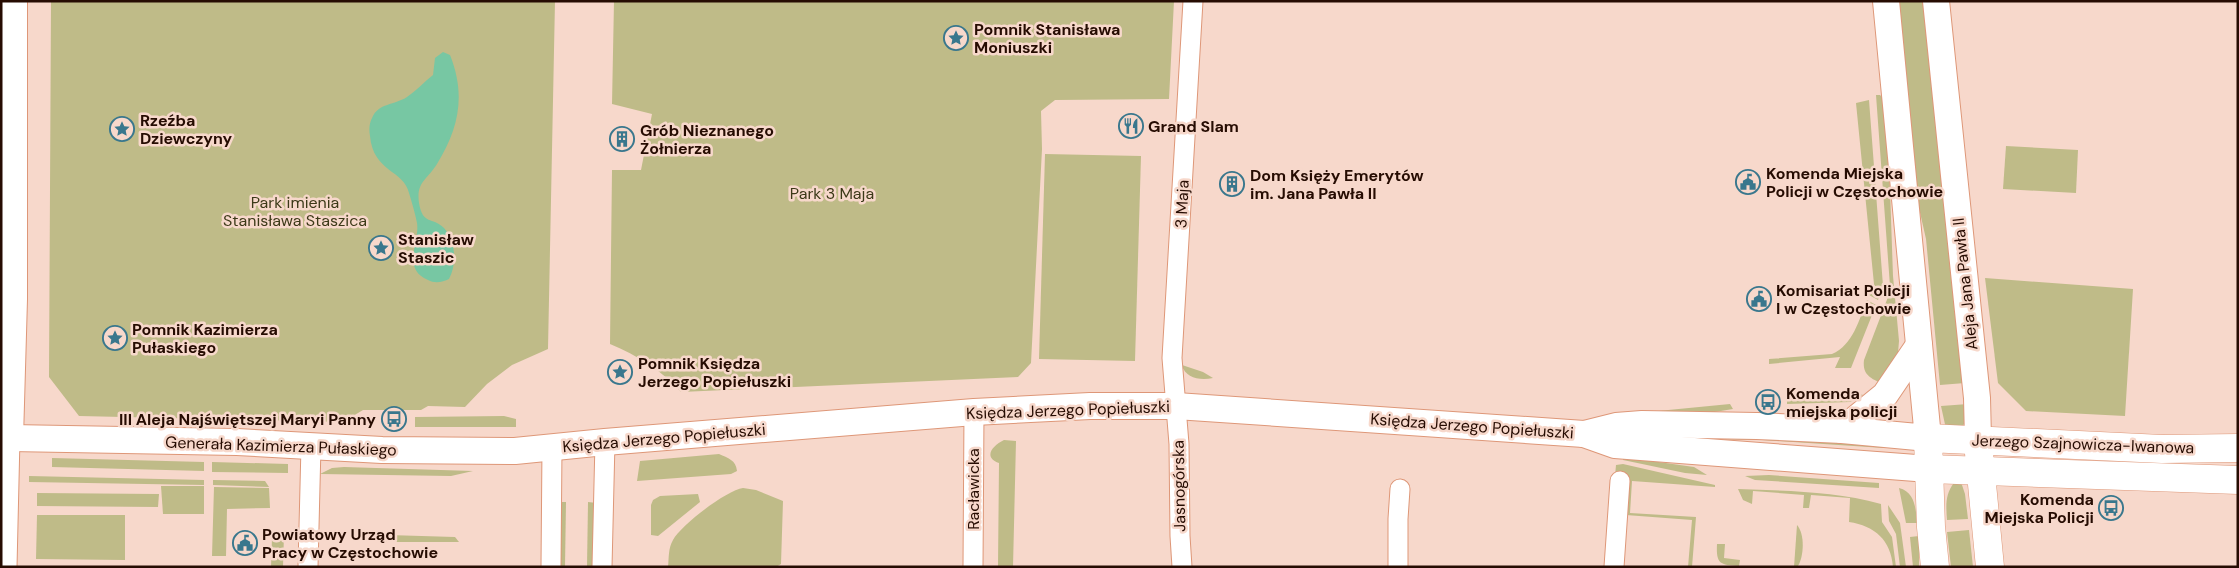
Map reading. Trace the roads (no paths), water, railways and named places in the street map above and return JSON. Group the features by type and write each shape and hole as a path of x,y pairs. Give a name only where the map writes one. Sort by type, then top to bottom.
{"main road":[{"path":"4,438 14,299 14,1"},
{"path":"1886,1 1928,438 1936,567"},
{"name":"Aleja Jana Pawła II","path":"1936,1 1977,398 1980,472 1990,567"},
{"path":"1842,430 1885,395 1919,345"},
{"name":"Księdza Jerzego Popiełuszki","path":"552,447 974,412 1090,406 1176,406 1584,434 1615,445 1929,468"},
{"name":"Księdza Jerzego Popiełuszki","path":"1584,434 1616,426 1642,424 1842,430 1928,438"},
{"name":"Generała Kazimierza Pułaskiego","path":"4,438 237,442 466,452 515,451 552,447"},
{"name":"Jerzego Szajnowicza-Iwanowa","path":"1928,438 2162,449 2238,448"},
{"name":"Jerzego Szajnowicza-Iwanowa","path":"1929,468 1980,472 2238,480"}],"street":[{"name":"3 Maja","path":"1176,406 1172,358 1193,1"},
{"name":"Jasnogórska","path":"1176,406 1182,567"},
{"name":"Racławicka","path":"973,567 974,412"},
{"path":"4,438 7,567"},
{"path":"602,567 605,442"},
{"path":"308,567 311,446"},
{"path":"551,567 552,447"},
{"path":"1614,567 1620,482"},
{"path":"1398,567 1400,489"}],"place":[{"name":"Pomnik Stanisława Moniuszki","path":"956,38"},
{"name":"Grand Slam","path":"1131,126"},
{"name":"Rzeźba Dziewczyny","path":"122,129"},
{"name":"Grób Nieznanego Żołnierza","path":"622,139"},
{"name":"Komenda Miejska Policji w Częstochowie","path":"1748,182"},
{"name":"Dom Księży Emerytów im. Jana Pawła II","path":"1232,184"},
{"name":"Stanisław Staszic","path":"381,248"},
{"name":"Komisariat Policji I w Częstochowie","path":"1759,299"},
{"name":"Pomnik Kazimierza Pułaskiego","path":"115,338"},
{"name":"Pomnik Księdza Jerzego Popiełuszki","path":"620,372"},
{"name":"Komenda miejska policji","path":"1768,402"},
{"name":"III Aleja Najświętszej Maryi Panny","path":"394,419"},
{"name":"Komenda Miejska Policji","path":"2111,508"},
{"name":"Powiatowy Urząd Pracy w Częstochowie","path":"245,543"}],"park label":[{"name":"Park 3 Maja","path":"832,193"},
{"name":"Park imienia Stanisława Staszica","path":"295,211"}]}
